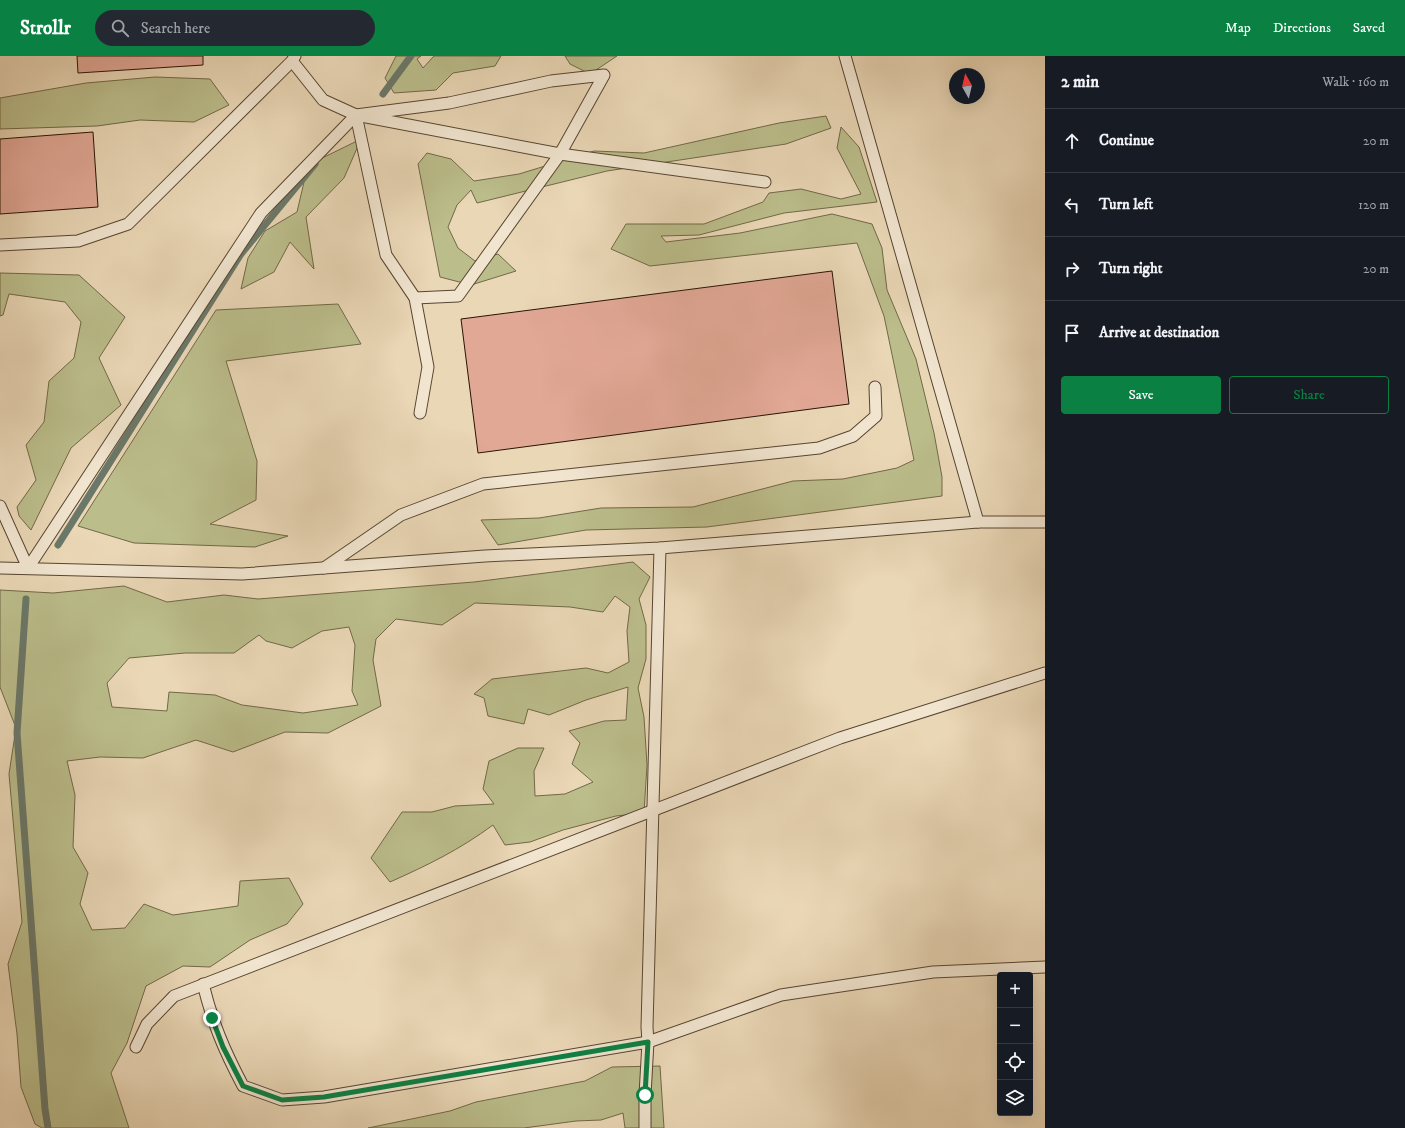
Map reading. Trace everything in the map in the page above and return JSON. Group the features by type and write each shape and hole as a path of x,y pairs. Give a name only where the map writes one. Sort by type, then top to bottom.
{"lane":[{"path":"845,56 978,522"},
{"path":"0,245 78,241 128,224 294,59 323,100 356,114 560,154 765,182"},
{"path":"28,568 261,213 356,114 449,103 551,80 604,75 560,154 458,296 415,298"},
{"path":"356,114 386,255 415,298 428,367 420,414"},
{"path":"324,568 401,515 483,484 819,448 853,436 876,416 875,387"},
{"path":"0,506 28,568"},
{"path":"0,568 242,574 485,556 660,548 978,522 1045,522"},
{"path":"645,1128 660,548"},
{"path":"136,1047 147,1024 174,996 203,984 840,738 1045,673"},
{"path":"203,984 212,1018 223,1047 243,1086 282,1100 324,1097 648,1042 664,1038 781,995 933,972 1045,967"}],"green space":[{"path":"396,56 421,56 417,59 423,68 434,56 501,56 495,66 453,73 436,90 394,93 385,78"},
{"path":"565,56 617,56 590,74 570,64"},
{"path":"155,77 210,79 229,105 194,122 140,120 97,126 0,129 0,98 86,83"},
{"path":"826,116 831,128 786,144 607,171 477,203 471,190 457,205 448,227 458,248 475,261 498,254 516,271 471,285 440,277 418,164 427,153 451,159 474,181 519,174 594,151 644,153 779,123"},
{"path":"841,127 859,147 877,202 784,213 699,235 661,236 666,242 740,233 832,214 872,224 882,248 887,290 916,359 934,433 942,477 942,496 707,527 586,530 498,545 481,520 539,518 601,508 693,507 793,481 843,479 897,468 914,460 884,316 857,243 650,266 611,249 626,224 704,224 763,202 769,193 801,189 841,199 861,194 837,148"},
{"path":"361,139 344,178 306,217 314,269 290,242 274,272 241,289 248,258 265,231 297,212 308,165"},
{"path":"0,273 79,275 125,317 99,358 121,405 71,448 31,530 19,516 17,507 36,480 26,445 44,422 49,381 74,358 81,322 65,302 9,294 3,315 0,316"},
{"path":"338,304 361,344 226,361 257,461 256,500 210,524 288,536 255,547 134,543 78,526 216,310"},
{"path":"633,562 650,577 639,599 646,625 646,659 638,688 644,717 647,765 644,813 616,816 563,830 530,842 505,845 493,825 468,842 443,856 390,882 371,858 402,812 432,812 455,806 494,804 483,789 489,761 518,748 544,748 534,771 535,796 565,794 593,782 572,764 580,743 569,731 604,721 626,720 628,687 586,700 549,715 528,709 524,724 488,716 484,698 474,694 492,679 586,668 608,673 629,662 627,631 630,607 615,596 603,612 570,607 475,603 442,625 396,619 376,639 373,660 381,706 328,733 285,732 233,752 196,740 143,758 100,757 67,761 75,795 73,847 88,873 80,904 92,930 125,928 144,904 173,915 238,906 240,881 289,878 303,904 287,924 250,940 210,967 183,966 146,986 127,1043 111,1073 129,1128 42,1128 35,1124 21,1087 17,1034 8,964 22,922 9,774 16,728 0,687 0,590 53,593 124,586 167,602 224,595 258,599 474,582","holes":["349,627 355,645 352,691 358,705 303,713 242,705 215,695 169,692 167,711 112,707 107,683 129,658 185,653 234,653 259,635 266,641 292,648 322,631"]},
{"path":"660,1066 664,1128 625,1128 623,1113 601,1120 576,1121 524,1128 368,1128 450,1111 476,1102 585,1081 612,1067"}],"building":[{"path":"77,56 203,56 203,65 78,73"},
{"path":"93,132 98,207 0,214 0,139"},
{"path":"832,271 849,404 478,453 461,319"}],"waterway":[{"path":"383,94 411,56"},
{"path":"58,545 241,254 315,164"},
{"path":"26,599 17,733 45,1109 48,1128"}],"route":[{"path":"212,1018 223,1047 243,1086 282,1100 324,1097 648,1042 645,1095"}]}
